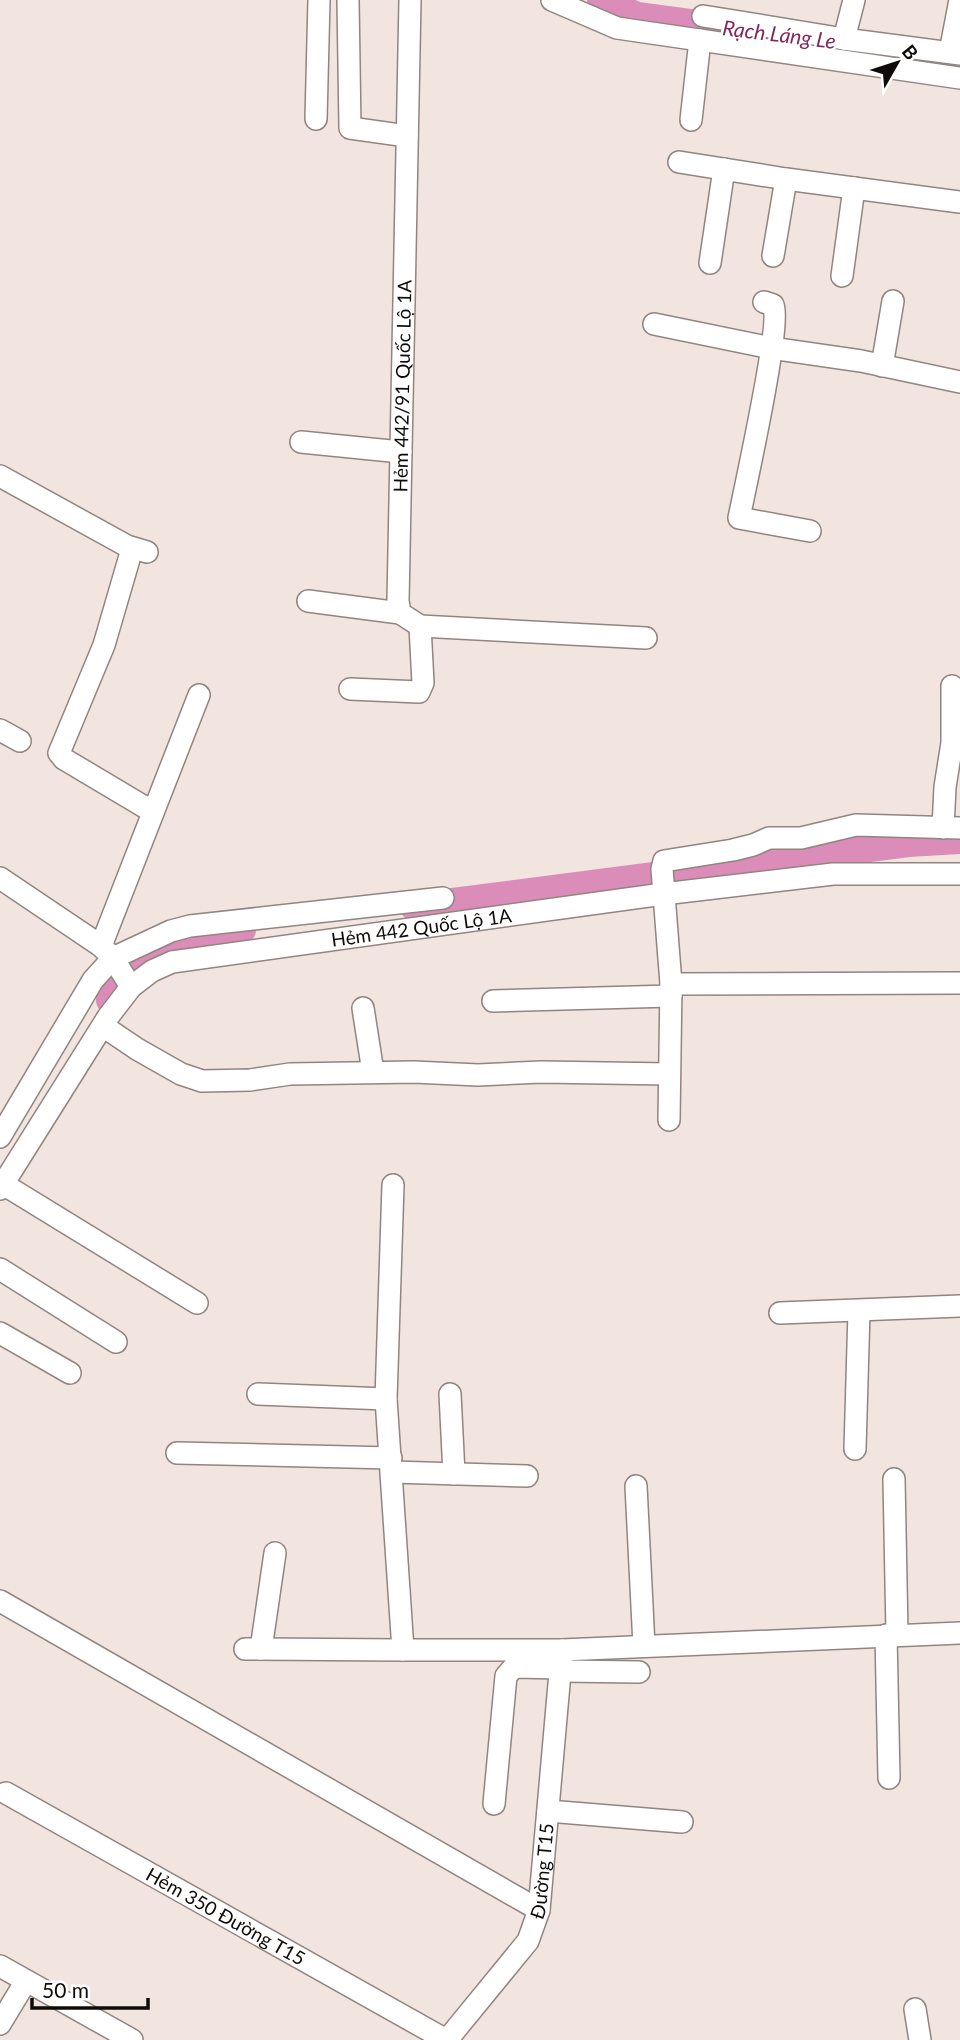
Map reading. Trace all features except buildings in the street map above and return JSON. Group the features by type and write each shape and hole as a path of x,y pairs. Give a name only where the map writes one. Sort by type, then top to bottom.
{"street":[{"path":"316,120 320,0"},
{"path":"348,0 350,128 407,136"},
{"name":"Hẻm 442/91 Quốc Lộ 1A","path":"400,613 410,0"},
{"path":"552,0 617,28 960,78"},
{"path":"844,39 854,0"},
{"path":"703,16 844,39 955,53 960,0"},
{"path":"691,120 700,40"},
{"path":"679,162 960,202"},
{"path":"710,263 724,169"},
{"path":"773,256 786,179"},
{"path":"842,276 854,188"},
{"path":"882,366 893,301"},
{"path":"764,302 773,305 776,312 739,518 810,531"},
{"path":"654,324 960,382"},
{"path":"301,442 401,452"},
{"path":"0,476 140,551 59,753 64,759 153,812"},
{"path":"308,601 400,613 420,626 646,638"},
{"path":"350,689 419,692 423,682 420,626"},
{"path":"669,1120 671,990 662,864 668,859 733,850 769,838 801,838 856,825 951,828 946,787 952,743 953,686"},
{"path":"119,969 153,812 199,695"},
{"path":"0,730 20,741"},
{"name":"Hẻm 442 Quốc Lộ 1A","path":"2,1186 103,1026 119,969 152,971 172,962 194,957 663,885 833,874 960,874"},
{"path":"0,878 119,969"},
{"path":"0,1137 93,980 119,969 161,936 190,926 443,898"},
{"path":"492,1001 671,990 960,983"},
{"path":"363,1009 373,1072"},
{"path":"103,1026 181,1074 202,1081 250,1080 290,1074 373,1072 478,1075 541,1072 669,1074"},
{"path":"393,1185 386,1398 403,1650"},
{"path":"2,1186 197,1303"},
{"path":"0,1269 116,1342"},
{"path":"780,1313 960,1306"},
{"path":"855,1449 859,1311"},
{"path":"0,1333 70,1373"},
{"path":"258,1394 386,1398"},
{"path":"450,1394 454,1474"},
{"path":"177,1453 391,1465 454,1474 527,1476"},
{"path":"889,1778 894,1479"},
{"path":"636,1486 644,1646"},
{"path":"275,1553 253,1649 403,1650 639,1672"},
{"path":"0,1601 539,1910"},
{"path":"494,1804 506,1676 514,1667 561,1663 644,1646 960,1633"},
{"name":"Đường T15","path":"447,2040 528,1941 539,1910 561,1663"},
{"name":"Hẻm 350 Đường T15","path":"6,1793 447,2040"},
{"path":"548,1811 682,1822"},
{"path":"0,1966 132,2040"},
{"path":"0,2024 26,1981"},
{"path":"915,2009 920,2040"}],"waterway":[{"name":"Rạch Láng Le","path":"601,0 637,16 735,29"},
{"path":"414,907 908,843 960,840"},
{"path":"110,1000 131,967 146,952 181,939 242,930"}]}
